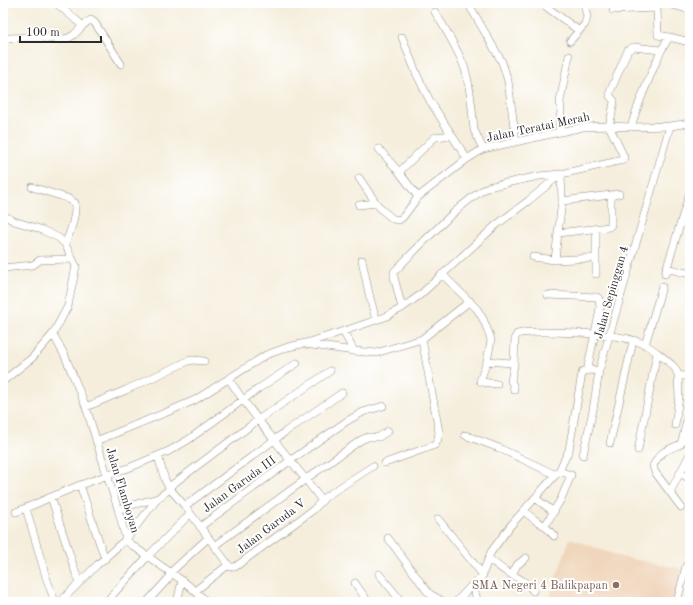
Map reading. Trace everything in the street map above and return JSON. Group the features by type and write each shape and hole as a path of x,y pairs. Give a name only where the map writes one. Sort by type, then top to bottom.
{"street":[{"path":"56,3 82,25"},
{"path":"468,3 502,62 508,81 516,142"},
{"path":"541,3 578,30"},
{"path":"570,41 578,30 585,24 587,17 584,3"},
{"path":"666,3 690,10"},
{"path":"613,10 658,6 658,35 690,42"},
{"path":"435,12 456,48 465,69 470,92 474,130 483,150"},
{"path":"3,38 29,37 64,39 77,32 82,25 89,21 93,21 121,64"},
{"path":"402,37 423,88 467,159"},
{"path":"631,127 648,78 669,37"},
{"path":"402,308 394,272 426,238 460,207 481,191 488,187 539,176 561,174 624,159 609,126 614,101 610,96 610,92 628,50 634,47 661,51"},
{"path":"559,132 561,110 560,101 569,56"},
{"name":"Jalan Teratai Merah","path":"376,203 393,219 399,220 404,217 418,197 467,159 483,150 583,127 670,126 690,123"},
{"name":"Jalan Sepinggan 4","path":"583,455 593,410 599,372 670,126"},
{"path":"399,172 434,138 452,135"},
{"path":"379,149 418,197"},
{"path":"555,260 562,201 561,174"},
{"path":"96,441 195,400 266,355 385,318 420,295 495,226 561,174"},
{"path":"359,178 376,203 359,205"},
{"path":"32,187 67,198 75,203 76,211 73,224 65,244"},
{"path":"690,192 666,271 690,274"},
{"path":"562,201 619,194"},
{"path":"558,233 609,227 611,225 611,195"},
{"path":"3,215 14,221 40,229 59,238 65,244 76,266 68,306 53,334 32,358 3,381"},
{"path":"596,228 596,274"},
{"path":"533,257 555,260 596,258"},
{"path":"3,268 33,265 40,260 72,259"},
{"path":"362,260 376,320"},
{"path":"442,274 470,301 483,319 491,341 487,361 480,381 497,384"},
{"path":"645,345 662,287"},
{"path":"548,295 596,297 599,299 600,307 587,370"},
{"path":"301,344 354,351 376,352 422,339 470,301"},
{"path":"343,331 354,351"},
{"path":"514,390 511,381 514,365 515,338 517,334 528,332 567,332 610,336 645,345 675,368 679,375 679,397 675,425"},
{"name":"Jalan Flamboyan","path":"53,334 65,356 86,408 127,541 182,580 206,602"},
{"path":"385,463 435,445 438,439 439,432 422,339"},
{"path":"610,443 633,341"},
{"path":"638,450 657,353"},
{"path":"86,408 188,361 204,361"},
{"path":"487,361 509,363 514,365"},
{"path":"16,512 80,485 169,452 297,363"},
{"path":"456,602 478,582 483,575 491,552 511,525 558,473 570,450 582,373 583,371 587,370 599,372"},
{"path":"60,602 126,539 158,498 258,420 330,371"},
{"path":"679,375 690,377"},
{"path":"229,379 243,401 322,501"},
{"path":"185,506 309,415 342,393"},
{"path":"681,444 688,421 690,405"},
{"name":"Jalan Garuda III","path":"200,527 290,460 357,414 372,408 383,406"},
{"path":"214,546 306,479 366,438 380,437 388,430"},
{"path":"465,435 558,473 571,475 561,499 546,526"},
{"path":"681,444 690,451"},
{"path":"681,444 663,451 653,466 655,472 681,507"},
{"path":"670,492 690,454"},
{"path":"158,456 165,480 170,488 230,566"},
{"name":"Jalan Garuda V","path":"194,590 230,566 235,567 313,510 324,497 373,466"},
{"path":"680,473 690,479"},
{"path":"80,485 105,559"},
{"path":"51,497 79,583"},
{"path":"118,509 158,498"},
{"path":"535,498 554,512"},
{"path":"26,508 46,577 55,602"},
{"path":"524,511 535,520 546,526 554,536"},
{"path":"106,602 148,556 190,514"},
{"path":"438,519 483,575"},
{"path":"147,602 168,579 171,572 208,538"},
{"path":"388,538 427,591 444,602"},
{"path":"510,574 517,565 526,558"},
{"path":"489,559 510,574 525,582 533,591"},
{"path":"677,602 686,566 690,561"},
{"path":"379,574 402,602"},
{"path":"177,602 182,580"},
{"path":"355,583 368,602"},
{"path":"473,588 477,602"}],"shaded area":[{"name":"SMA Negeri 4 Balikpapan","path":"570,538 618,556 682,569 674,602 548,602"}],"place":[{"name":"SMA Negeri 4 Balikpapan","path":"616,585"}]}
